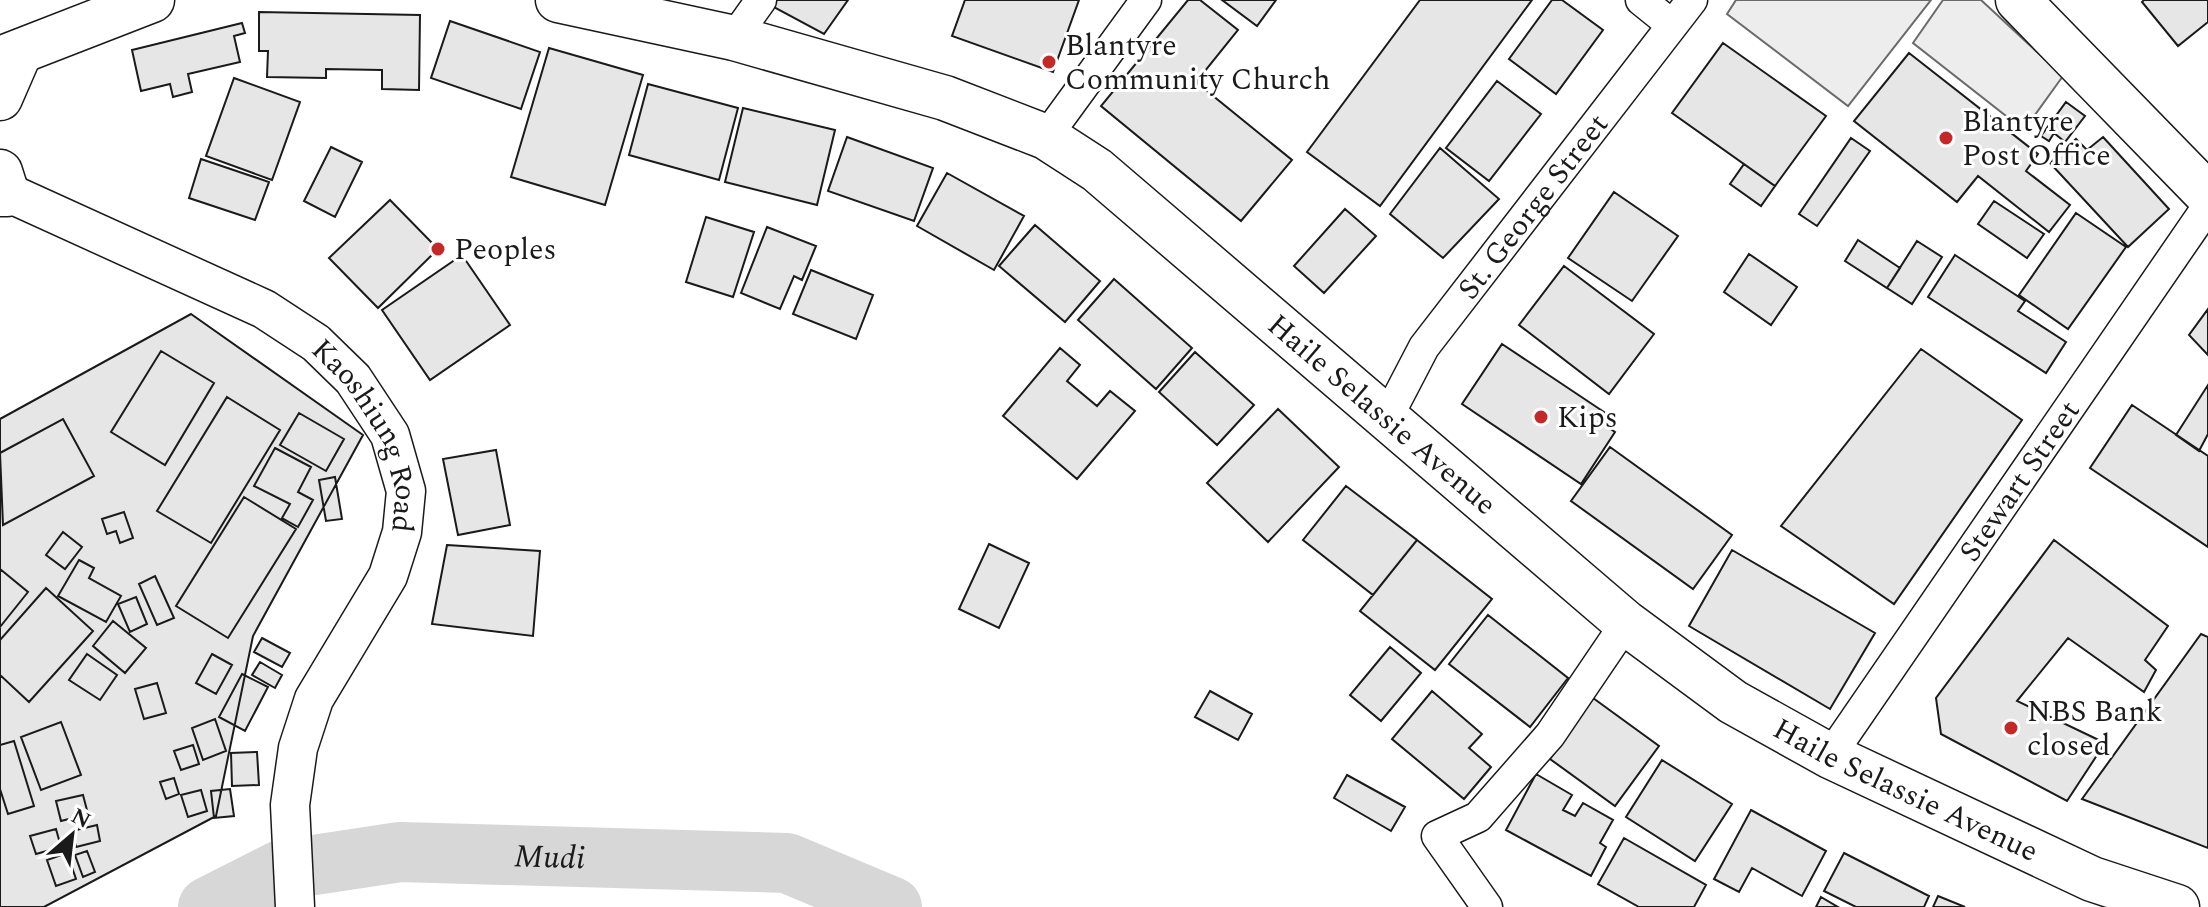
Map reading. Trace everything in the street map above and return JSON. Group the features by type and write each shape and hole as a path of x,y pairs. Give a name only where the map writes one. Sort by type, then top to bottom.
{"highway":[{"path":"0,98 10,55 152,0"},
{"name":"Haile Selassie Avenue","path":"558,0 734,38 945,98 1046,137 1097,170 1626,623 1733,702 1830,756 2092,879 2177,907"},
{"path":"2018,0 2208,195"}],"street":[{"path":"734,38 761,0"},
{"path":"1046,137 1146,0"},
{"path":"1641,0 1672,25"},
{"name":"St. George Street","path":"1386,420 1424,347 1692,0"},
{"name":"Kaoshiung Road","path":"2,187 264,309 316,343 353,379 390,435 406,491 402,532 388,576 314,699 298,748 290,805 295,907"},
{"name":"Stewart Street","path":"1830,756 2208,206"},
{"path":"1487,907 1437,836 1478,817 1550,735 1626,623"}],"shaded area":[{"path":"1736,0 1931,0 1848,106 1727,14"},
{"path":"1943,0 1981,0 2063,76 2024,130 1913,43"}],"building":[{"path":"771,0 848,0 824,34 768,4"},
{"path":"965,0 1079,0 1053,72 952,36"},
{"path":"1188,0 1200,0 1238,30 1196,82 1292,160 1241,221 1101,106"},
{"path":"1222,0 1276,0 1257,26"},
{"path":"1420,0 1532,0 1380,206 1307,152"},
{"path":"1552,0 1562,0 1603,30 1556,94 1509,59"},
{"path":"2208,0 2208,22 2178,46 2142,2"},
{"path":"259,12 420,15 419,90 382,89 382,70 326,69 326,78 267,77 268,51 259,51"},
{"path":"450,21 540,52 521,109 431,78"},
{"path":"242,23 245,33 234,36 240,62 188,74 192,92 173,97 170,84 141,91 132,50"},
{"path":"1723,43 1826,116 1775,186 1672,113"},
{"path":"549,48 643,75 605,205 511,177"},
{"name":"Blantyre Post Office","path":"1909,53 2038,154 2026,171 2070,205 2049,232 1978,176 1957,202 1854,121"},
{"path":"234,78 300,102 272,180 206,156"},
{"path":"1497,81 1541,114 1489,181 1446,148"},
{"path":"648,84 738,108 719,180 629,155"},
{"path":"2066,102 2085,116 2065,142 2054,133 2049,141 2041,136"},
{"path":"743,108 835,130 817,205 725,182"},
{"path":"847,137 933,168 914,221 828,191"},
{"path":"2103,137 2169,209 2128,247 2050,163 2076,139 2087,150"},
{"path":"1851,138 1870,151 1817,226 1799,214"},
{"path":"331,147 362,162 335,217 304,201"},
{"path":"1440,148 1499,199 1443,258 1390,214"},
{"path":"201,159 269,182 255,220 189,198"},
{"path":"1744,164 1775,186 1761,206 1730,184"},
{"path":"947,173 1024,216 994,270 917,226"},
{"path":"1614,192 1678,236 1632,301 1568,258"},
{"path":"390,200 438,249 378,308 329,258"},
{"path":"1994,201 2044,234 2027,258 1978,224"},
{"path":"1345,209 1376,236 1324,293 1294,266"},
{"path":"2076,213 2126,247 2068,329 2019,295"},
{"path":"706,217 754,232 733,297 686,282"},
{"path":"1035,225 1100,281 1065,322 999,266"},
{"path":"767,227 816,246 802,280 794,276 780,309 741,293"},
{"path":"1858,240 1900,268 1887,288 1845,261"},
{"path":"1917,241 1942,257 1912,304 1887,288"},
{"path":"1749,254 1797,287 1771,325 1724,292"},
{"path":"462,255 510,325 430,380 382,310"},
{"path":"1955,255 2025,301 2018,311 2066,342 2046,373 1928,297"},
{"path":"1564,266 1654,334 1609,394 1519,325"},
{"path":"811,270 873,295 856,339 793,314"},
{"path":"1114,279 1192,348 1156,389 1078,320"},
{"path":"2208,309 2208,355 2189,335"},
{"path":"191,314 363,435 253,636 216,816 44,907 0,907 0,419"},
{"name":"Kips","path":"1502,344 1604,412 1599,421 1615,432 1581,484 1462,404"},
{"path":"1060,348 1080,365 1067,381 1097,406 1110,391 1135,411 1077,479 1003,416"},
{"path":"1921,349 2022,420 1894,604 1781,526"},
{"path":"161,351 214,383 165,465 111,432"},
{"path":"1195,352 1254,405 1217,445 1159,392"},
{"path":"2208,385 2208,434 2199,451 2176,435"},
{"path":"227,397 280,430 211,543 157,511"},
{"path":"2132,405 2208,456 2208,547 2090,468"},
{"path":"1278,409 1339,467 1268,542 1207,483"},
{"path":"299,413 344,439 326,471 280,445"},
{"path":"63,419 94,476 3,525 0,453"},
{"path":"1610,447 1732,535 1693,589 1571,501"},
{"path":"275,448 311,467 298,492 313,500 298,527 282,518 290,504 254,486"},
{"path":"496,450 510,525 458,535 443,459"},
{"path":"335,477 342,519 326,521 319,480"},
{"path":"1346,486 1417,540 1373,595 1303,540"},
{"path":"244,497 296,529 228,638 176,606"},
{"path":"124,512 133,538 120,543 116,531 107,534 102,519"},
{"path":"63,532 82,547 65,569 46,555"},
{"path":"1417,540 1492,599 1435,670 1360,611"},
{"path":"2054,540 2168,626 2145,660 2156,670 2144,692 2068,638 2017,701 2105,743 2067,801 1941,734 1936,698"},
{"path":"989,544 1029,563 999,628 959,609"},
{"path":"447,545 540,551 533,636 432,624"},
{"path":"1732,550 1875,633 1830,709 1689,626"},
{"path":"79,560 94,568 89,578 121,596 106,622 58,596"},
{"path":"0,569 28,592 0,627"},
{"path":"155,576 174,618 157,625 139,584"},
{"path":"46,588 93,631 29,702 0,675 0,640"},
{"path":"136,597 147,624 130,632 118,604"},
{"path":"1488,615 1568,678 1530,727 1449,664"},
{"path":"113,621 146,648 125,673 93,646"},
{"path":"2201,634 2208,637 2208,848 2082,799"},
{"path":"262,638 290,653 282,667 254,652"},
{"path":"1390,647 1421,673 1381,721 1350,695"},
{"path":"87,654 117,675 100,700 69,680"},
{"path":"212,654 232,665 216,694 196,683"},
{"path":"260,662 282,675 275,688 252,675"},
{"path":"242,674 268,687 245,731 219,717"},
{"path":"157,683 166,713 144,719 135,689"},
{"path":"1210,691 1252,714 1238,740 1195,717"},
{"path":"1432,691 1482,734 1469,748 1491,767 1464,799 1392,739"},
{"path":"1593,698 1659,746 1615,806 1550,759"},
{"path":"215,719 226,751 203,760 192,728"},
{"path":"61,722 81,775 41,790 21,737"},
{"path":"14,741 34,806 8,814 0,789 0,745"},
{"path":"193,745 199,764 181,770 174,751"},
{"path":"257,752 259,785 232,786 231,753"},
{"path":"1662,760 1732,804 1695,861 1626,817"},
{"path":"1536,774 1572,795 1563,810 1575,816 1583,803 1613,820 1600,843 1606,847 1591,876 1506,830"},
{"path":"1347,775 1405,807 1391,831 1334,798"},
{"path":"174,778 179,794 166,799 160,782"},
{"path":"230,789 234,816 214,818 211,791"},
{"path":"201,790 207,811 188,817 181,795"},
{"path":"83,795 88,814 61,821 56,801"},
{"path":"1751,810 1826,851 1802,896 1752,868 1739,892 1714,879"},
{"path":"97,825 100,841 76,847 72,831"},
{"path":"56,829 61,847 36,854 30,836"},
{"path":"1624,838 1706,885 1694,907 1639,907 1598,884"},
{"path":"87,851 95,872 83,877 75,855"},
{"path":"67,853 76,879 56,886 47,860"},
{"path":"1844,853 1929,896 1924,907 1856,907 1824,891"},
{"path":"1938,896 1965,907 1933,907"},
{"path":"1821,897 1838,907 1816,907"}],"waterway":[{"name":"Mudi","path":"208,907 281,870 400,852 787,863 892,907"}],"place":[{"name":"Blantyre Community Church","path":"1049,62"},
{"name":"Blantyre Post Office","path":"1946,138"},
{"name":"Peoples","path":"438,249"},
{"name":"Kips","path":"1541,417"},
{"name":"NBS Bank closed","path":"2011,728"}]}
